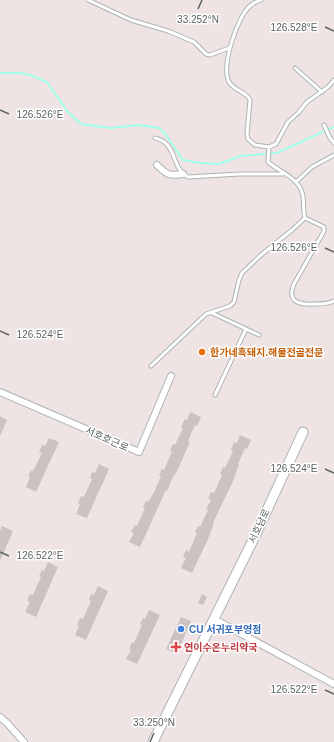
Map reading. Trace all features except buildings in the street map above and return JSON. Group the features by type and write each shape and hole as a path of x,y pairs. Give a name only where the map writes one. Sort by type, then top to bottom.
{"main road":[{"name":"서호남로","path":"153,742 256,534 303,432"}],"street":[{"path":"157,165 164,172 172,176 183,174"},
{"name":"서호호근로","path":"0,392 139,452 171,376"},
{"path":"214,619 334,684"},
{"path":"0,717 24,742"}],"lane":[{"path":"88,0 131,20 168,30 194,42 206,54 210,55 229,48"},
{"path":"261,0 250,5 245,12 238,24 229,48 227,75 229,82 232,86 248,96 250,100 248,139 255,145 269,148 276,144 288,122 307,102 322,92 334,80"},
{"path":"295,68 322,92"},
{"path":"324,125 328,135 334,143"},
{"path":"155,138 167,145 180,171 188,177 240,174 285,174"},
{"path":"151,366 206,314 230,306 234,302 242,273 304,218 303,195 300,188 296,182 268,162 269,148"},
{"path":"296,182 312,167 334,155"},
{"path":"304,218 322,225 324,227 324,231 294,284 292,289 293,298 299,304 304,305 328,304 334,301"},
{"path":"212,313 259,335"},
{"path":"215,395 246,329"}],"waterway":[{"path":"0,73 21,73 47,82 67,111 81,124 110,128 138,125 159,128 166,135 183,160 200,163 219,164 240,156 277,153 334,127"}],"place":[{"name":"한가네흑돼지.해물전골전문","path":"202,352"},
{"name":"CU 서귀포부영점","path":"181,629"},
{"name":"연이수온누리약국","path":"176,647"}]}
